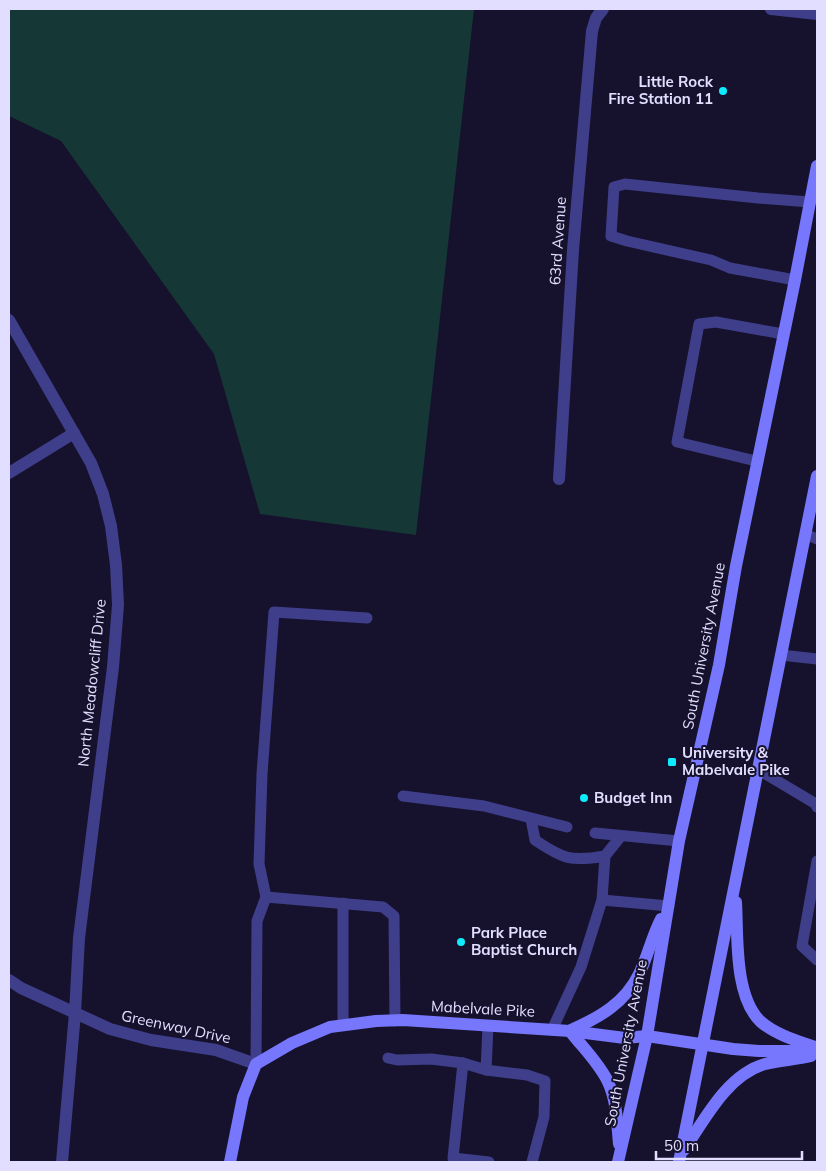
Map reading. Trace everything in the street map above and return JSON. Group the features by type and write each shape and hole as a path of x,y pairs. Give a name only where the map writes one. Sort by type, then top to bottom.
{"main road":[{"name":"South University Avenue","path":"619,1158 647,1036 679,841 719,665 756,461 796,280 817,166"},
{"path":"680,1158 817,476"},
{"path":"735,882 740,969 744,992 751,1009 772,1030 817,1051"},
{"path":"619,1158 614,1099 608,1082 597,1063 570,1031 598,1018 617,1005 624,997 639,975 659,924 669,906"},
{"name":"Mabelvale Pike","path":"256,1064 292,1043 330,1027 395,1021 570,1031 625,1038 647,1036 759,1050 817,1051"},
{"path":"680,1158 731,1085 765,1064 800,1059 817,1051"},
{"path":"230,1162 243,1097 256,1064"}],"street":[{"name":"63rd Avenue","path":"559,479 573,250 592,31 596,18 603,9"},
{"path":"771,9 817,14"},
{"name":"North Meadowcliff Drive","path":"9,320 91,463 102,494 110,526 116,566 118,605 113,667 79,938 75,1013 62,1162"},
{"path":"9,473 74,433"},
{"name":"Greenway Drive","path":"9,980 21,988 110,1029 151,1040 216,1050 256,1064"}],"lane":[{"path":"796,280 730,268 711,260 611,236 614,187 625,184 810,202"},
{"path":"756,461 677,442 699,324 716,322 783,334"},
{"path":"805,534 817,539"},
{"path":"256,1064 257,921 266,896 259,864 262,774 274,612 367,618"},
{"path":"781,655 817,659"},
{"path":"757,769 816,804 817,807"},
{"path":"403,796 484,806 568,827"},
{"path":"531,819 535,840 557,855 582,860 605,856"},
{"path":"594,833 679,841"},
{"path":"552,1030 581,967 602,900 605,856 621,836"},
{"path":"817,861 802,946 817,960"},
{"path":"266,896 383,907 394,916 395,1021"},
{"path":"602,900 669,906"},
{"path":"343,1025 344,903"},
{"path":"486,1070 488,1026"},
{"path":"388,1058 397,1060 431,1059 463,1063 486,1070 527,1075 545,1081 544,1117 532,1162"},
{"path":"463,1063 453,1158 489,1162"}],"green space":[{"path":"9,9 474,9 416,535 260,514 214,354 61,141 9,116"}],"place":[{"name":"Little Rock Fire Station 11","path":"723,91"},
{"name":"University & Mabelvale Pike","path":"672,762"},
{"name":"Budget Inn","path":"584,798"},
{"name":"Park Place Baptist Church","path":"461,942"}]}
